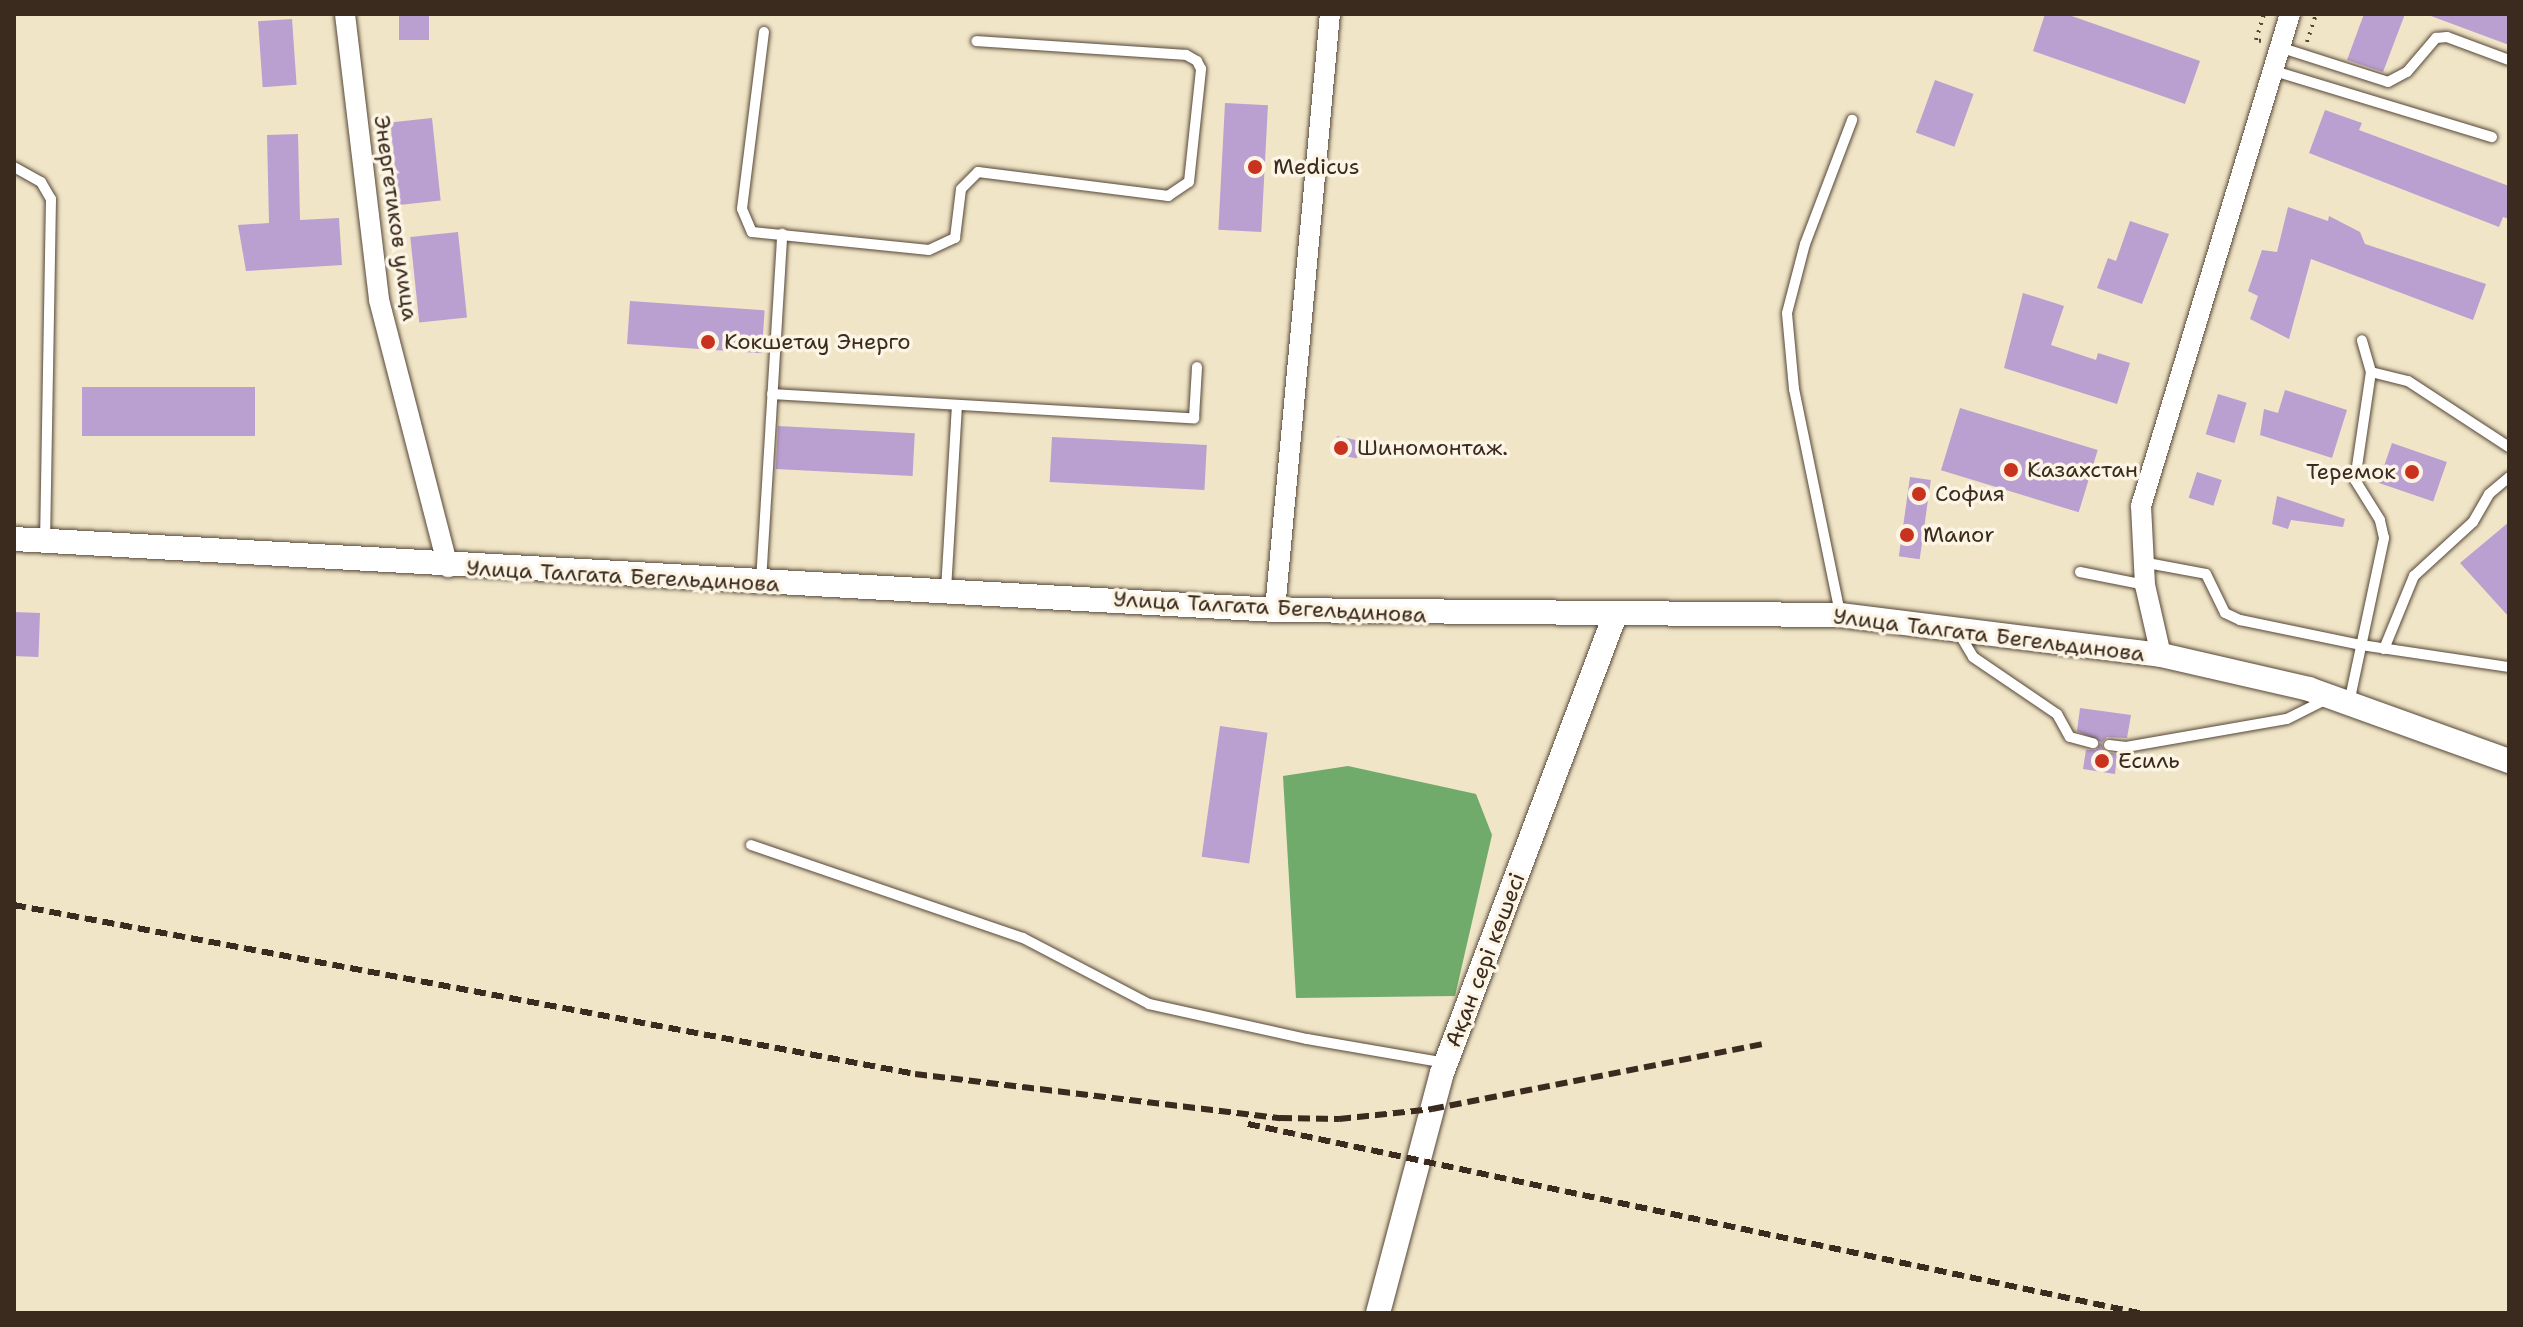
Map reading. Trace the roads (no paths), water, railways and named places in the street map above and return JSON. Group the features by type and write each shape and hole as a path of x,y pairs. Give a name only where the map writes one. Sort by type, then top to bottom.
{"street":[{"name":"Энергетиков улица","path":"345,14 379,300 448,567"},
{"path":"1275,610 1330,14"},
{"path":"2161,655 2142,562 2141,506 2149,465 2290,14"},
{"name":"Улица Талгата Бегельдинова","path":"14,539 448,567 1275,610 1840,615 2161,655 2339,699 2509,761"},
{"name":"Ақан сері көшесі","path":"1378,1313 1446,1063 1615,615"}],"lane":[{"path":"764,32 742,209 752,232 942,248 955,238 961,189 978,172 1168,196 1189,182 1201,69 1197,61 1186,55 976,41"},
{"path":"2279,47 2388,82 2407,72 2436,38 2447,37 2509,60"},
{"path":"2271,70 2492,137"},
{"path":"1840,615 1796,403 1787,313 1805,244 1852,120"},
{"path":"14,167 41,182 51,199 45,540"},
{"path":"761,584 782,234"},
{"path":"2109,745 2126,747 2287,719 2339,699 2361,645 2384,538 2380,520 2355,480 2371,372 2362,340"},
{"path":"772,394 1194,418 1197,367"},
{"path":"2371,372 2408,381 2509,447"},
{"path":"946,592 957,405"},
{"path":"2384,649 2414,576 2473,522 2489,494 2509,477"},
{"path":"2142,562 2206,574 2225,613 2240,620 2361,645 2509,667"},
{"path":"2080,572 2145,585"},
{"path":"1957,628 1962,647 1973,657 2057,714 2070,737 2093,743"},
{"path":"751,845 1023,938 1149,1004 1307,1039 1446,1063"}],"railway":[{"path":"14,905 915,1074 1280,1118 1339,1119 1432,1109 1764,1044"},
{"path":"1248,1124 2139,1313"}],"place":[{"name":"Medicus","path":"1255,167"},
{"name":"Кокшетау Энерго","path":"708,342"},
{"name":"Шиномонтаж.","path":"1341,448"},
{"name":"Казахстан","path":"2011,470"},
{"name":"Теремок","path":"2412,472"},
{"name":"София","path":"1919,494"},
{"name":"Manor","path":"1907,535"},
{"name":"Есиль","path":"2102,761"}]}
